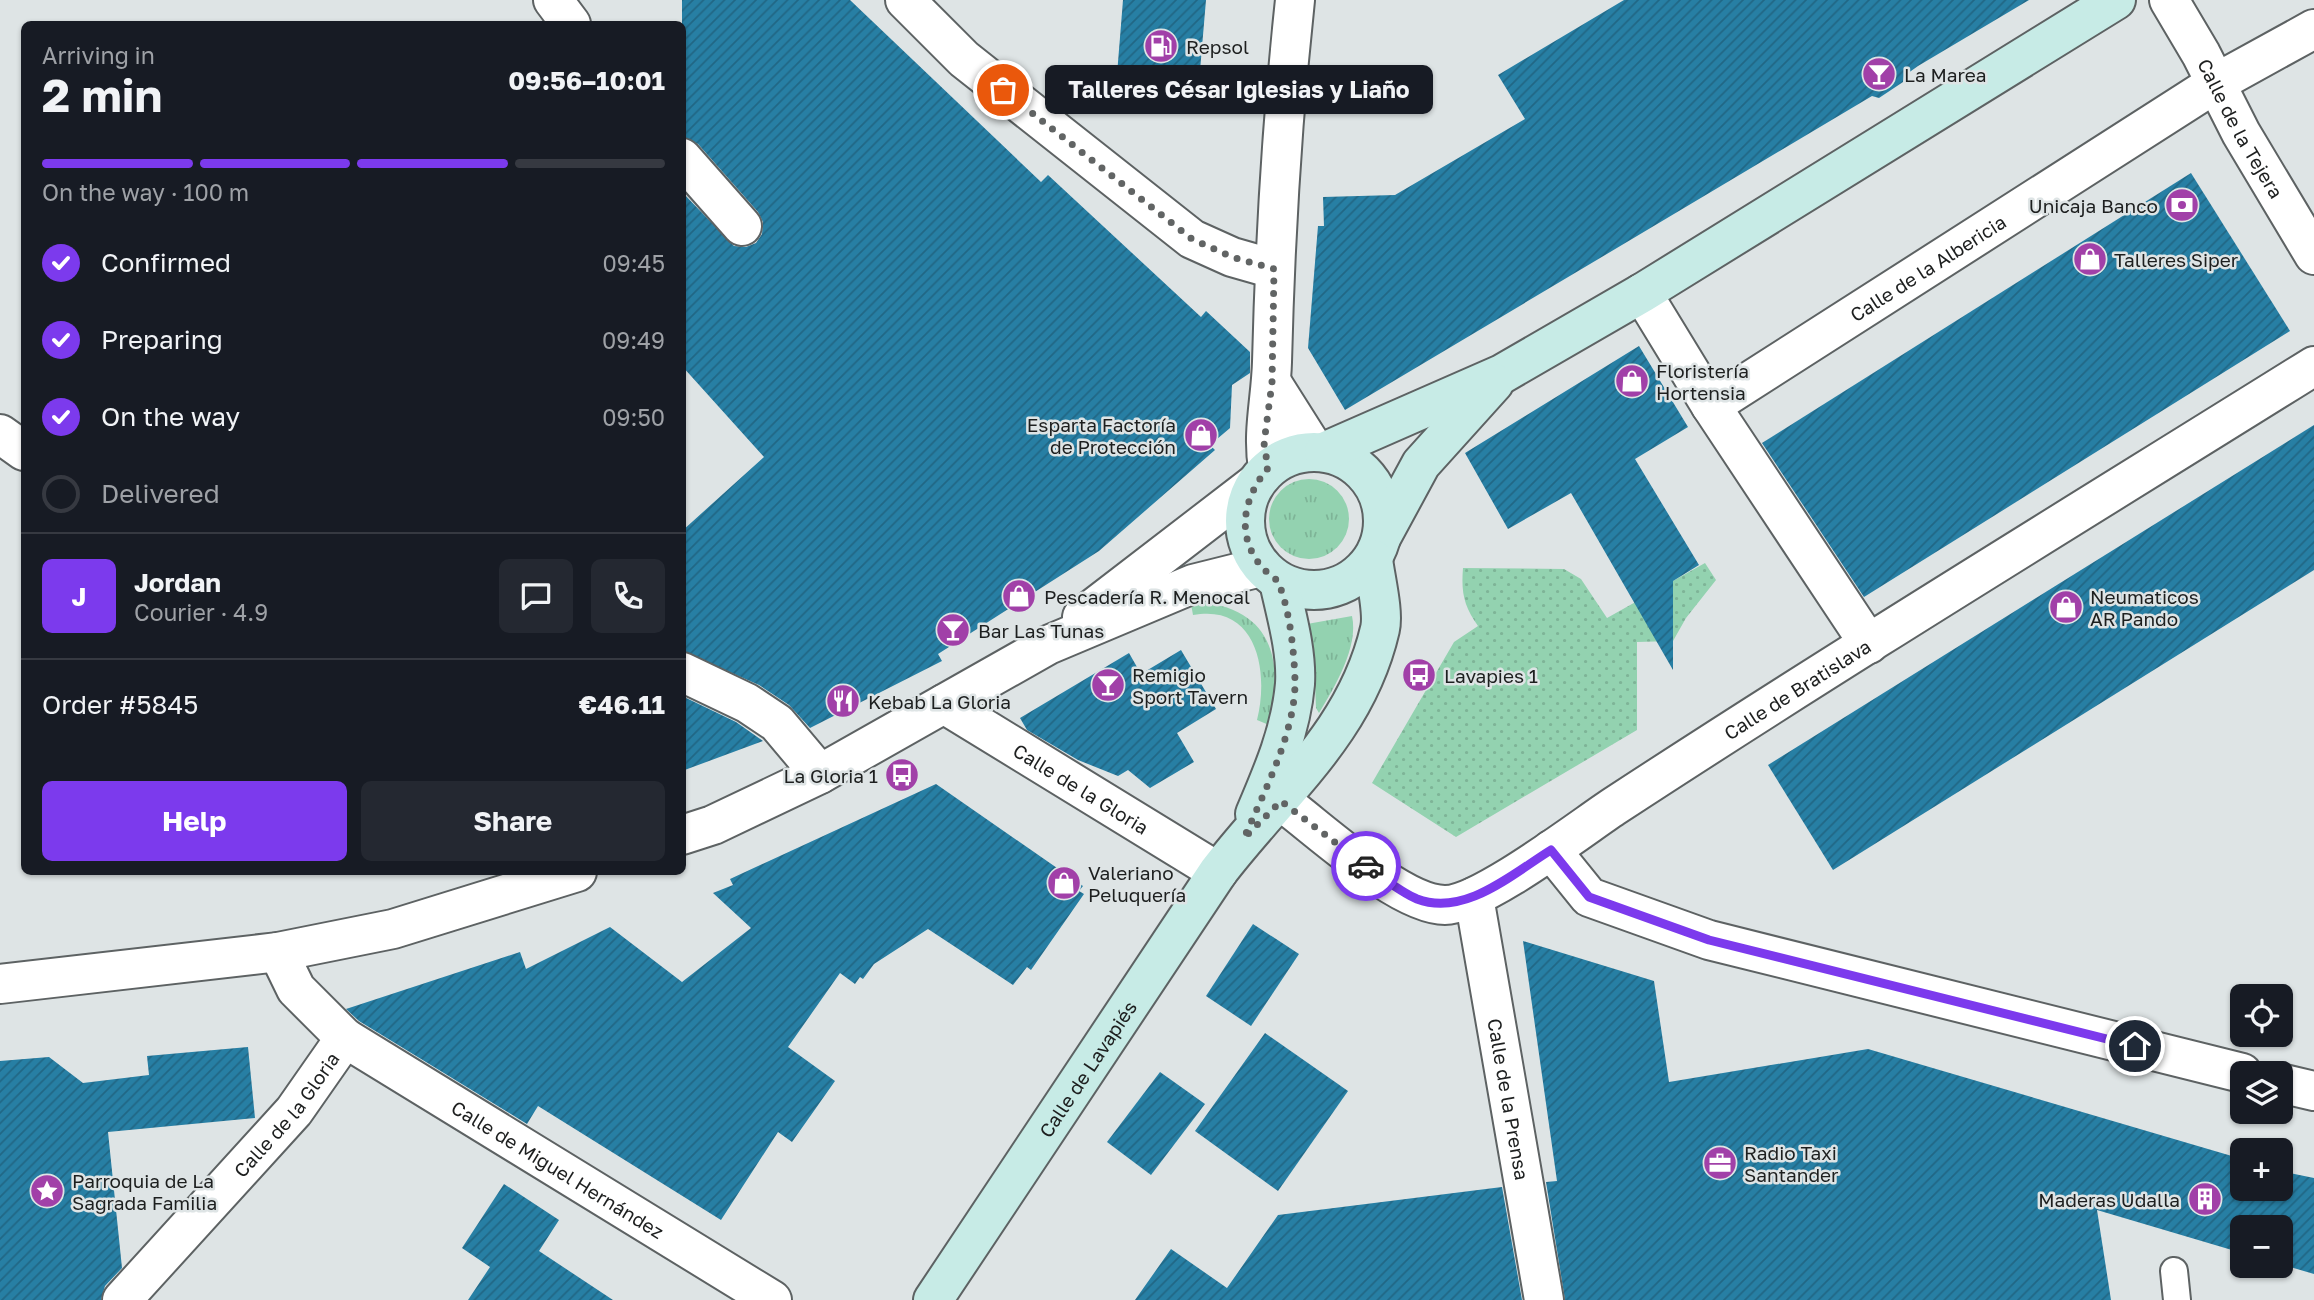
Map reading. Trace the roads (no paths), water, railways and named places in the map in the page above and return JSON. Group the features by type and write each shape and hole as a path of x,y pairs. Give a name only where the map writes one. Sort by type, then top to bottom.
{"main road":[{"path":"1502,374 1422,464 1378,548 1347,583 1331,589 1296,589 1270,574 1250,548 1245,527 1247,505 1261,476 1284,457 1320,452 1502,374 1642,293 2116,0"},
{"path":"1320,452 1346,459 1372,481 1382,507 1378,548"},
{"name":"Calle de Lavapiés","path":"933,1300 1219,872 1244,838 1281,801 1349,709 1381,626 1378,548"},
{"name":"Calle de Lavapiés","path":"1244,838 1284,741 1295,682 1290,632 1270,574"}],"street":[{"path":"553,0 569,21"},
{"path":"905,0 964,59 1192,239 1232,257 1274,269"},
{"path":"1048,645 1261,476 1272,383 1274,269 1295,0"},
{"name":"Calle de la Tejera","path":"2169,0 2217,83 2241,133 2314,255"},
{"name":"Calle de la Albericia","path":"1711,406 2217,83 2314,29"},
{"path":"686,163 742,226"},
{"path":"1642,293 1711,406 1869,644"},
{"name":"Calle de Bratislava","path":"1281,801 1360,862 1417,899 1446,905 1474,897 1551,850 1713,742 2314,366"},
{"path":"1272,383 1320,452"},
{"path":"0,434 21,449"},
{"path":"0,463 21,468"},
{"path":"686,834 713,825 820,774 1048,645 1193,584 1270,574"},
{"path":"686,674 747,703 777,723 820,774"},
{"name":"Calle de la Gloria","path":"944,704 1219,872"},
{"path":"1551,850 1589,897 1709,940 2230,1070"},
{"path":"0,984 278,952 393,929 556,875"},
{"name":"Calle de la Prensa","path":"1474,897 1544,1300"},
{"name":"Calle de la Gloria","path":"122,1300 294,1111 345,1038 296,989 278,952"},
{"name":"Calle de Miguel Hernández","path":"345,1038 772,1300"},
{"path":"2293,1086 2314,1091"}],"lane":[{"path":"2174,1271 2177,1300"}],"place":[{"name":"Repsol","path":"1161,46"},
{"name":"La Marea","path":"1879,74"},
{"name":"Talleres César Iglesias y Liaño","path":"1003,90"},
{"name":"Unicaja Banco","path":"2182,205"},
{"name":"Talleres Siper","path":"2090,259"},
{"name":"Floristería Hortensia","path":"1632,381"},
{"name":"Esparta Factoría de Protección","path":"1201,435"},
{"name":"Pescadería R. Menocal","path":"1019,596"},
{"name":"Neumaticos AR Pando","path":"2066,607"},
{"name":"Bar Las Tunas","path":"953,630"},
{"name":"Lavapies 1","path":"1419,675"},
{"name":"Remigio Sport Tavern","path":"1108,685"},
{"name":"Kebab La Gloria","path":"843,701"},
{"name":"La Gloria 1","path":"902,775"},
{"name":"Valeriano Peluquería","path":"1064,883"},
{"name":"Radio Taxi Santander","path":"1720,1163"},
{"name":"Parroquia de La Sagrada Familia","path":"47,1191"},
{"name":"Maderas Udalla","path":"2205,1199"}]}
